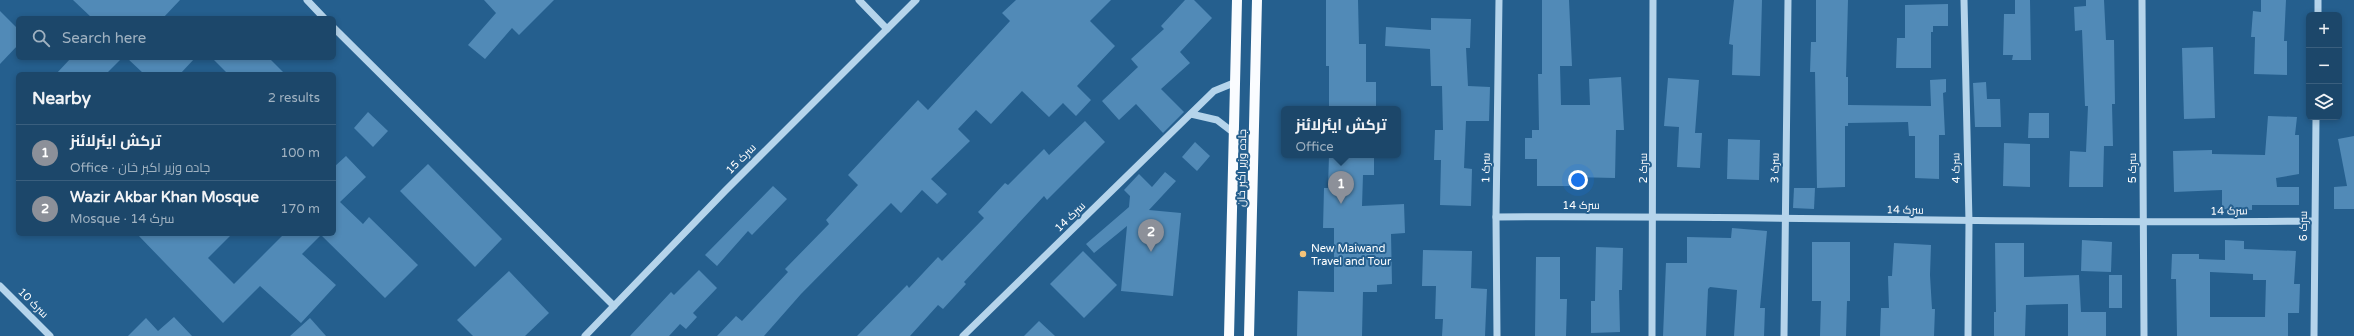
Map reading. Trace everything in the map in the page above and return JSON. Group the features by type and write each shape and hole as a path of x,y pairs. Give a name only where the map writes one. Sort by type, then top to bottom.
{"main road":[{"path":"1229,336 1237,0"},
{"name":"جاده وزیر اکبر خان","path":"1250,336 1257,0"}],"street":[{"path":"307,0 322,16"},
{"path":"859,0 887,29"},
{"name":"سرک 15","path":"585,336 725,191 916,0"},
{"name":"سرک 1","path":"1497,336 1496,217 1499,0"},
{"name":"سرک 2","path":"1652,336 1654,216 1654,0"},
{"name":"سرک 3","path":"1784,336 1788,0"},
{"name":"سرک 4","path":"1964,0 1969,222 1968,336"},
{"name":"سرک 5","path":"2142,0 2144,336"},
{"path":"2318,0 2318,12"},
{"path":"336,30 614,306"},
{"name":"سرک 14","path":"963,336 1214,91 1236,82"},
{"path":"1191,114 1217,120 1234,134"},
{"name":"سرک 6","path":"2314,336 2316,120"},
{"name":"سرک 14","path":"1496,217 1654,216 1969,222 2144,223 2314,221"},
{"name":"سرک 10","path":"0,286 50,336"}],"building":[{"path":"73,0 180,0 165,16 90,16"},
{"path":"484,0 554,0 519,35 512,28 485,59 468,45 496,13"},
{"path":"1016,0 1111,0 1090,21 1115,46 1077,86 1091,100 1076,116 1063,103 1049,117 1022,91 991,124 976,110 958,129 970,141 931,179 947,194 937,204 922,190 901,213 891,203 801,294 764,336 717,336 736,316 742,321 788,272 785,269 829,224 826,220 858,185 848,175 918,100 928,110 1010,21 1002,13"},
{"path":"1185,0 1194,0 1212,18 1180,52 1190,63 1161,89 1184,112 1163,133 1136,104 1119,120 1102,101 1138,67 1131,59 1164,29 1161,26"},
{"path":"1326,0 1358,0 1359,44 1366,44 1366,82 1376,82 1376,106 1329,106 1329,66 1326,66"},
{"path":"1542,0 1569,0 1572,66 1560,66 1561,105 1590,105 1589,79 1621,77 1624,130 1616,130 1615,178 1572,177 1572,186 1537,186 1537,159 1525,159 1525,138 1532,138 1532,130 1539,130 1538,74 1542,74"},
{"path":"1734,0 1762,0 1760,76 1732,75 1733,45 1729,44"},
{"path":"1816,0 1848,0 1846,77 1848,77 1848,105 1931,106 1930,80 1946,79 1946,92 1943,93 1945,135 1939,135 1939,179 1915,178 1915,136 1909,136 1908,122 1848,123 1848,126 1845,126 1845,187 1817,188 1815,72 1810,72 1811,42 1816,42"},
{"path":"2015,0 2030,0 2031,60 2012,60 2013,55 2003,55 2004,14 2015,14"},
{"path":"2086,0 2104,0 2106,40 2114,40 2115,104 2112,104 2113,146 2104,146 2103,187 2069,187 2070,151 2086,152 2088,106 2085,106 2082,30 2075,31 2074,7 2086,6"},
{"path":"2261,0 2286,0 2284,41 2287,41 2287,75 2254,74 2255,37 2251,37 2253,11 2261,12"},
{"path":"1948,4 1948,26 1933,26 1933,32 1931,32 1931,68 1896,68 1897,38 1905,38 1905,5"},
{"path":"0,11 16,27 16,47 0,64"},
{"path":"1431,18 1471,19 1470,48 1466,48 1468,86 1490,87 1489,121 1466,121 1464,168 1472,169 1471,206 1440,205 1441,160 1434,160 1435,130 1443,130 1442,86 1431,86 1430,49 1385,46 1386,27 1431,30"},
{"path":"2213,47 2215,118 2184,119 2182,48"},
{"path":"69,60 120,60 108,72 58,72"},
{"path":"129,60 193,60 182,72 142,72"},
{"path":"214,60 271,60 283,72 226,72"},
{"path":"1668,78 1699,80 1695,133 1702,133 1700,168 1677,167 1679,127 1664,126"},
{"path":"1986,82 1987,99 2000,99 2001,127 1975,127 1973,83"},
{"path":"368,112 388,131 373,147 354,128"},
{"path":"2029,113 2049,113 2049,138 2028,138"},
{"path":"2268,116 2297,117 2295,135 2299,135 2299,174 2276,178 2277,187 2299,187 2299,205 2252,205 2252,210 2222,209 2222,190 2174,192 2173,151 2212,150 2212,154 2265,155"},
{"path":"1085,121 1105,142 1047,200 1044,196 964,282 966,284 943,309 938,305 910,336 857,336 907,285 909,288 938,257 942,261 984,218 978,212 1005,183 1008,185 1044,149 1049,155"},
{"path":"2354,136 2354,209 2334,209 2334,187 2347,186 2338,139"},
{"path":"1728,139 1760,140 1759,180 1727,179"},
{"path":"1195,142 1210,156 1197,171 1182,157"},
{"path":"2004,143 2030,144 2030,187 2003,186"},
{"path":"346,156 366,177 340,202 363,224 369,217 418,265 385,298 322,236 336,236 336,165"},
{"path":"1329,158 1374,158 1374,175 1363,175 1362,206 1404,204 1405,233 1391,234 1392,284 1377,285 1377,292 1363,292 1362,336 1297,336 1298,291 1334,292 1334,228 1323,228 1324,188 1328,188"},
{"path":"428,164 502,239 475,267 400,191"},
{"path":"1165,172 1176,181 1149,210 1181,213 1173,296 1121,291 1127,226 1094,253 1086,244 1129,207 1130,196 1124,190 1139,174 1152,187"},
{"path":"773,186 787,199 752,235 748,231 717,266 705,255"},
{"path":"1794,188 1815,188 1814,209 1793,208"},
{"path":"1732,228 1767,231 1760,308 1765,308 1764,336 1734,336 1737,290 1710,287 1708,289 1706,336 1663,336 1666,263 1687,263 1687,237 1731,238"},
{"path":"139,236 230,236 208,258 234,284 282,236 320,236 302,254 336,285 301,323 260,286 223,323"},
{"path":"2082,240 2112,242 2111,272 2081,271"},
{"path":"2225,240 2244,241 2244,249 2296,251 2294,284 2300,284 2299,313 2288,313 2288,336 2177,336 2176,279 2171,279 2172,254 2199,254 2199,259 2225,260","holes":["2210,272 2253,274 2253,280 2266,280 2265,317 2210,317"]},
{"path":"1812,242 1850,242 1850,301 1847,301 1846,336 1820,336 1821,301 1812,301"},
{"path":"1894,243 1931,245 1930,275 1932,309 1935,309 1934,336 1880,336 1881,308 1889,308 1888,276 1892,276"},
{"path":"1995,243 2024,243 2024,277 2079,275 2081,312 2106,312 2106,336 2068,336 2068,304 2026,305 2025,336 1994,336 1994,312 1996,312"},
{"path":"1596,247 1623,248 1622,290 1619,290 1620,332 1591,333 1591,301 1595,301"},
{"path":"1423,250 1472,251 1471,288 1487,289 1485,336 1442,336 1443,319 1435,319 1436,286 1422,286"},
{"path":"1083,251 1117,285 1084,318 1050,284"},
{"path":"1536,257 1560,257 1560,299 1567,299 1566,336 1535,336"},
{"path":"699,270 717,288 693,313 697,317 686,329 680,324 669,336 630,336 671,292 674,295"},
{"path":"509,271 549,313 525,336 473,336 457,320"},
{"path":"2109,275 2122,275 2122,308 2109,308"},
{"path":"174,317 192,336 128,336 146,318 158,331"},
{"path":"310,318 326,336 290,336"},
{"path":"1039,321 1055,336 1024,336"}],"place":[{"name":"ترکش ایئرلائنز","path":"1341,204"},
{"name":"Wazir Akbar Khan Mosque","path":"1151,252"},
{"name":"New Maiwand Travel and Tour","path":"1303,254"}]}
